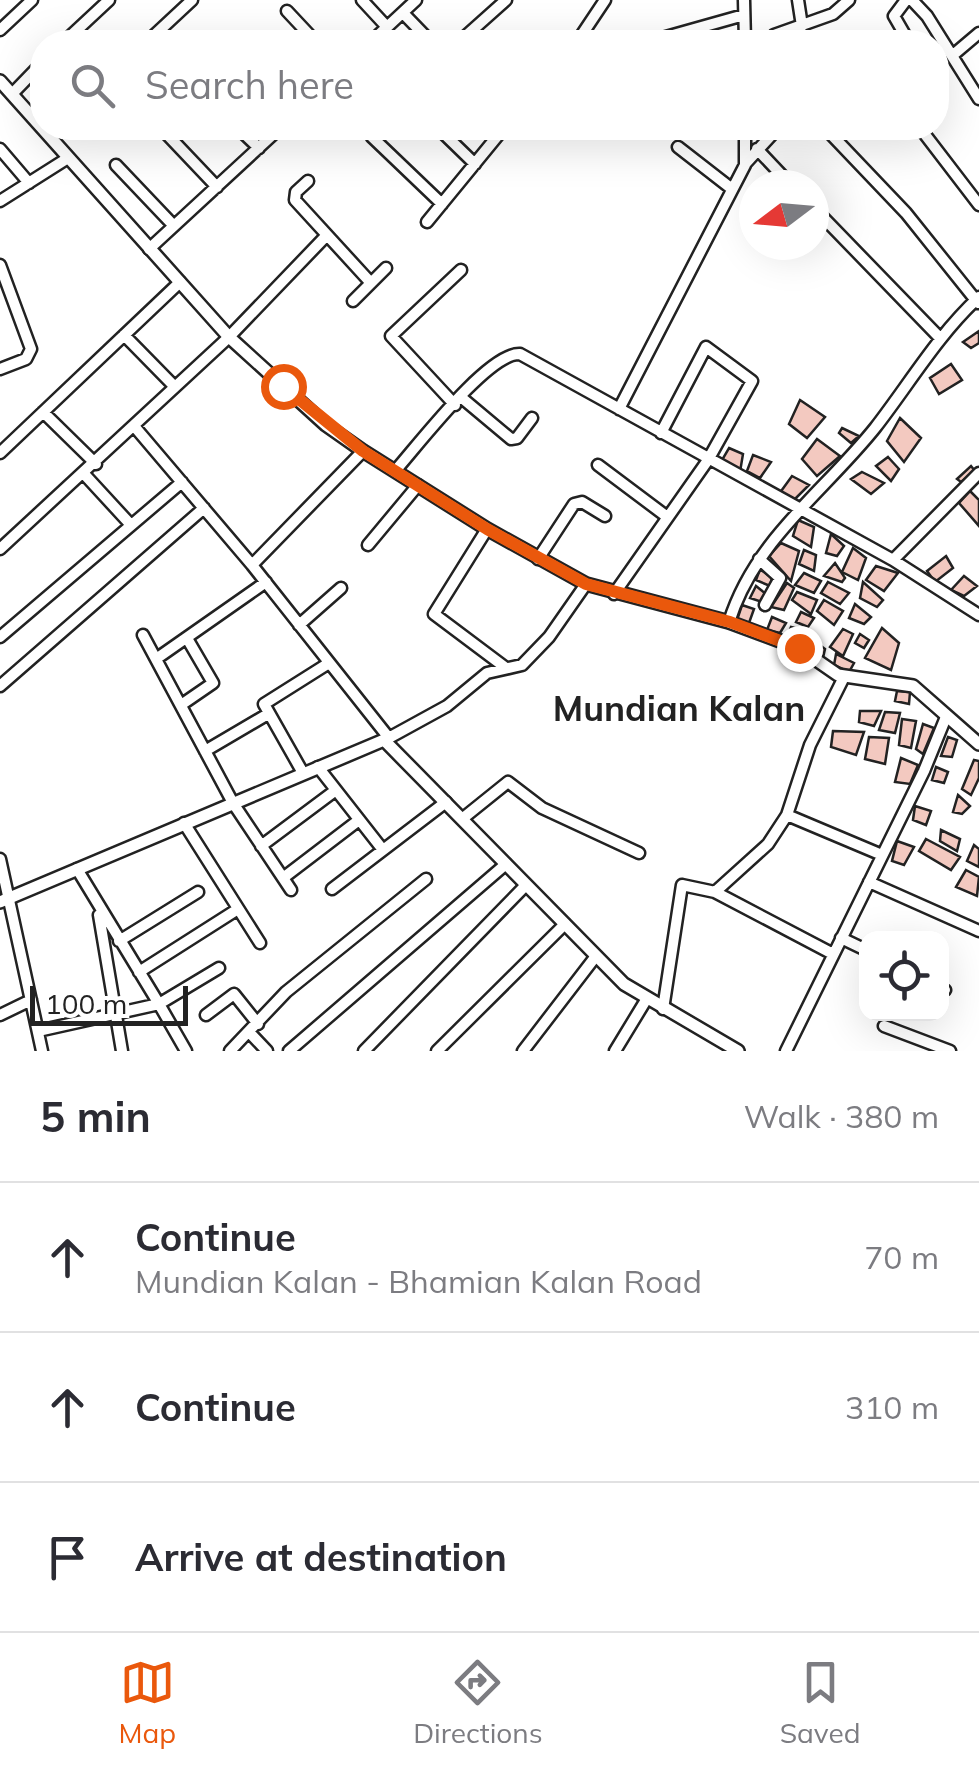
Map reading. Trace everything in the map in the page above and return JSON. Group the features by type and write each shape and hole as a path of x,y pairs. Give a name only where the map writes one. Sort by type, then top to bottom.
{"street":[{"path":"0,30 32,0"},
{"path":"77,30 108,0"},
{"path":"160,30 192,0"},
{"path":"362,0 387,28"},
{"path":"385,30 416,0"},
{"path":"472,30 506,0"},
{"path":"585,30 605,0"},
{"path":"744,0 744,30"},
{"path":"798,0 802,26"},
{"path":"788,30 833,14 849,0"},
{"path":"902,30 894,16 915,1 936,30"},
{"path":"287,11 305,30"},
{"path":"403,13 419,30"},
{"path":"691,30 744,15"},
{"path":"954,55 979,33"},
{"path":"949,48 979,100"},
{"path":"12,94 30,75"},
{"path":"0,81 30,110"},
{"path":"58,140 68,158 229,336 326,425 363,451 487,529 586,584 730,622 799,648 844,677 914,686 978,742"},
{"path":"172,140 217,187"},
{"path":"251,140 259,148"},
{"path":"149,249 267,140"},
{"path":"376,140 442,204"},
{"path":"450,140 475,164"},
{"path":"427,222 494,140"},
{"path":"745,140 745,165"},
{"path":"618,409 745,165 767,140"},
{"path":"730,622 759,560 798,508 873,430 939,338 978,300 906,212 837,140"},
{"path":"929,140 979,205"},
{"path":"678,147 732,189"},
{"path":"0,149 29,183"},
{"path":"757,150 776,170"},
{"path":"0,201 68,158"},
{"path":"116,165 174,226"},
{"path":"308,180 296,192 295,200 371,283"},
{"path":"829,224 939,338"},
{"path":"0,549 96,464 327,235"},
{"path":"0,265 31,349 26,359 0,369"},
{"path":"353,301 386,268"},
{"path":"461,270 390,336 458,401 512,438 532,418"},
{"path":"0,453 180,282"},
{"path":"124,335 174,386"},
{"path":"614,594 708,460 752,386 749,376 711,348 703,349 661,433"},
{"path":"394,471 500,358 520,354 893,560 979,615"},
{"path":"43,412 96,464"},
{"path":"134,426 266,582 386,739 526,885 646,1000 738,1051"},
{"path":"252,565 363,451"},
{"path":"598,466 666,516"},
{"path":"893,560 979,473"},
{"path":"84,475 131,525"},
{"path":"0,637 182,482"},
{"path":"368,545 418,485"},
{"path":"538,559 574,504 582,502 606,516"},
{"path":"0,686 204,508"},
{"path":"487,529 434,614 506,668"},
{"path":"759,560 780,578 765,605"},
{"path":"156,660 266,582"},
{"path":"5,900 386,739 447,706 488,673 522,665 549,636 586,584"},
{"path":"298,625 341,588"},
{"path":"143,635 233,802 290,890"},
{"path":"181,706 213,684 188,640"},
{"path":"303,773 264,704 270,696 329,663"},
{"path":"715,892 768,844 787,815 810,745 844,677"},
{"path":"205,751 268,714"},
{"path":"786,1051 951,722"},
{"path":"318,767 382,850"},
{"path":"462,818 508,782 542,808 639,853"},
{"path":"261,846 336,790"},
{"path":"332,889 446,802"},
{"path":"787,815 882,855"},
{"path":"282,878 359,820"},
{"path":"184,824 260,943"},
{"path":"0,859 5,900 42,1051"},
{"path":"289,1051 506,864"},
{"path":"77,869 186,1051"},
{"path":"230,1051 286,992 426,879"},
{"path":"869,882 979,931"},
{"path":"364,1051 526,885"},
{"path":"663,1009 679,887 715,892 832,954"},
{"path":"119,941 198,892"},
{"path":"98,909 122,1051"},
{"path":"139,972 238,909"},
{"path":"437,1051 565,924"},
{"path":"841,938 859,947"},
{"path":"523,1051 596,956"},
{"path":"38,1030 159,1004 220,968"},
{"path":"206,1015 234,994 267,1051"},
{"path":"0,1014 31,1000"},
{"path":"615,1051 646,1000"},
{"path":"884,1026 923,1046 950,1051"}],"building":[{"path":"979,331 979,343 971,348 963,342"},
{"path":"951,364 962,380 939,394 930,378"},
{"path":"800,400 825,417 807,438 789,424"},
{"path":"900,418 921,438 904,462 887,441"},
{"path":"842,428 859,436 851,443 839,433"},
{"path":"817,439 840,456 817,476 802,459"},
{"path":"729,448 743,454 740,472 722,460"},
{"path":"753,455 771,462 760,478 747,471"},
{"path":"888,457 899,469 891,481 876,466"},
{"path":"971,466 975,471 961,482 957,479"},
{"path":"862,472 884,483 871,494 851,479"},
{"path":"792,476 809,485 794,500 779,494"},
{"path":"970,491 979,500 979,526 959,503"},
{"path":"798,520 814,527 811,547 793,536"},
{"path":"831,534 844,546 837,556 826,553"},
{"path":"781,543 799,551 791,581 769,556"},
{"path":"853,548 866,558 858,580 842,572"},
{"path":"804,550 816,555 814,571 799,564"},
{"path":"946,556 953,568 935,582 927,571"},
{"path":"835,563 845,578 842,582 824,576"},
{"path":"876,566 898,573 884,591 866,580"},
{"path":"760,569 772,578 770,586 756,580"},
{"path":"804,573 821,581 814,593 795,585"},
{"path":"964,576 977,586 964,596 951,590"},
{"path":"828,582 849,593 840,604 821,593"},
{"path":"863,582 883,600 877,607 860,598"},
{"path":"787,583 794,588 784,610 771,607"},
{"path":"756,586 766,594 762,602 750,598"},
{"path":"797,592 817,600 811,614 792,600"},
{"path":"824,600 843,611 834,625 817,611"},
{"path":"855,604 871,617 864,624 849,618"},
{"path":"742,605 754,609 749,623 737,620"},
{"path":"801,612 814,618 808,627 796,622"},
{"path":"772,617 786,623 780,633 767,630"},
{"path":"791,627 802,630 799,642 786,639"},
{"path":"882,628 899,643 891,670 865,658"},
{"path":"843,629 853,634 843,656 830,647"},
{"path":"860,634 869,640 864,648 855,643"},
{"path":"813,640 825,649 822,662 803,646"},
{"path":"836,654 854,663 849,672 834,665"},
{"path":"897,691 910,692 909,704 895,701"},
{"path":"860,711 881,711 874,726 859,722"},
{"path":"885,712 900,713 895,733 879,730"},
{"path":"902,719 916,721 911,748 899,745"},
{"path":"923,724 934,728 923,754 916,749"},
{"path":"833,731 864,732 856,755 831,747"},
{"path":"869,737 889,738 885,764 865,759"},
{"path":"948,737 957,740 952,757 941,756"},
{"path":"901,758 918,765 910,784 895,782"},
{"path":"974,760 979,761 979,778 971,795 962,789"},
{"path":"936,767 948,772 944,783 932,780"},
{"path":"958,795 970,806 962,814 953,812"},
{"path":"915,806 931,811 926,825 913,820"},
{"path":"941,830 960,839 957,851 940,841"},
{"path":"926,839 960,857 951,870 919,851"},
{"path":"897,841 914,847 904,865 892,861"},
{"path":"974,845 979,849 979,867 967,861"},
{"path":"966,870 979,877 977,896 956,887"}],"district":[{"name":"Mundian Kalan","path":"679,708"}],"route":[{"path":"283,386 326,425 363,451 487,529 586,584 633,600 730,622 799,648"}]}
